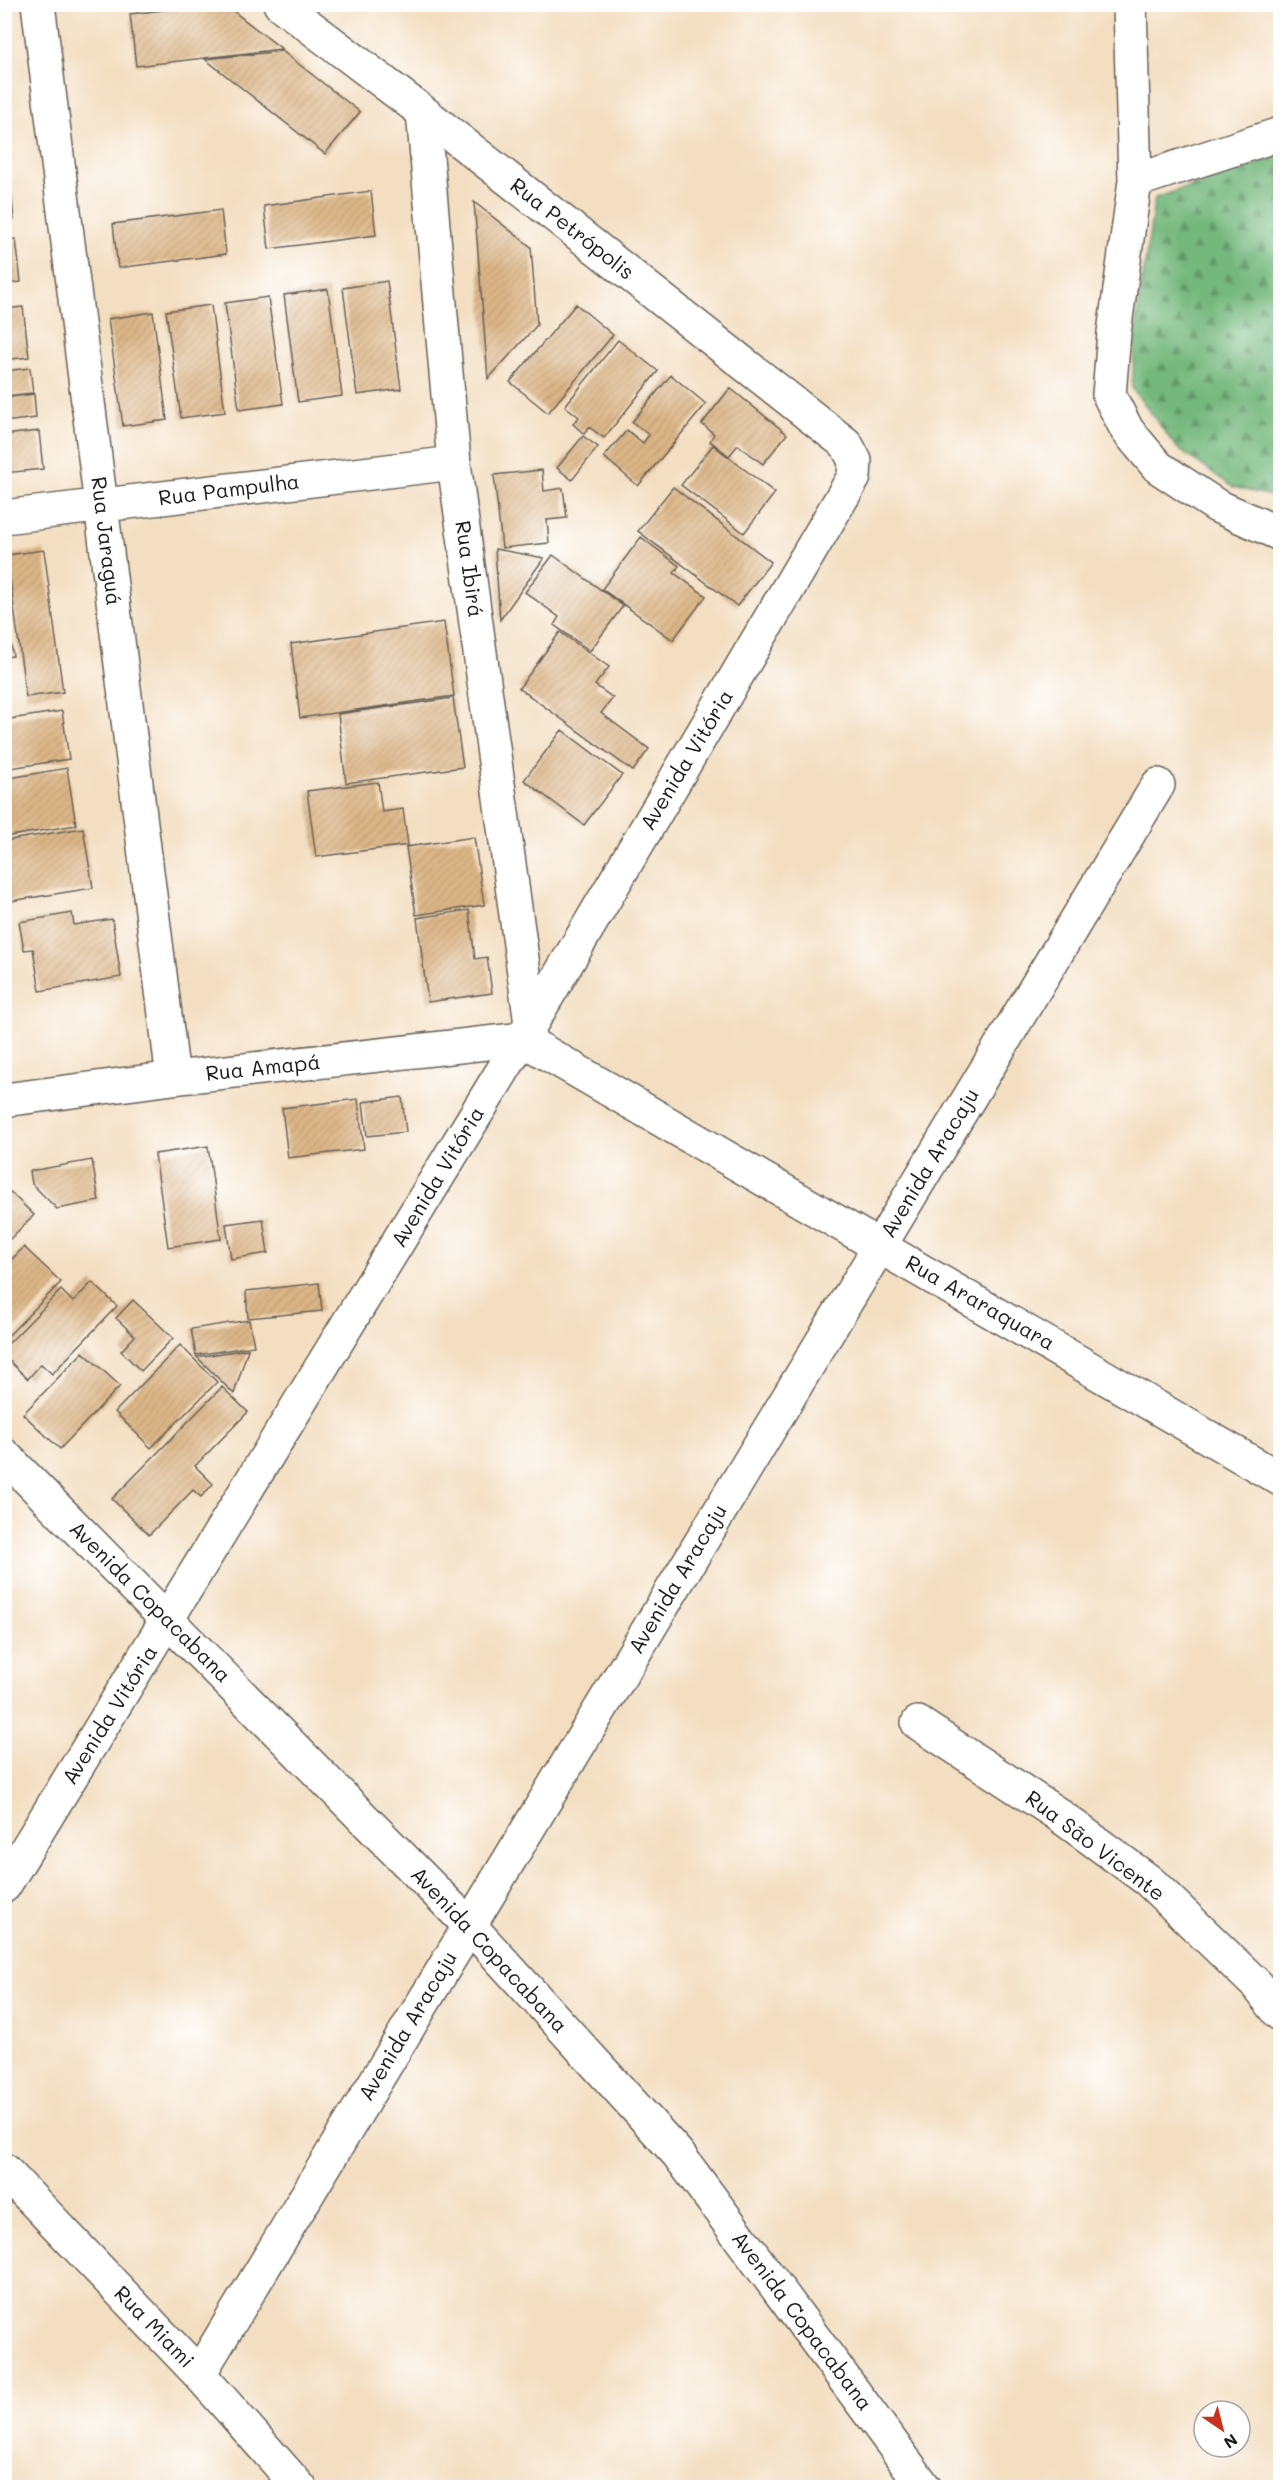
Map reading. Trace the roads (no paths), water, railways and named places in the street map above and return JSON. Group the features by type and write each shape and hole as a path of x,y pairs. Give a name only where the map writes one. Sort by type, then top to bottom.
{"street":[{"name":"Rua Jaraguá","path":"38,4 173,1078"},
{"name":"Rua Petrópolis","path":"280,4 423,112 846,444 855,461"},
{"path":"1130,4 1135,181 1114,333 1109,395 1127,430 1158,467 1217,506 1281,534"},
{"name":"Rua Ibirá","path":"423,112 454,463 526,1031"},
{"path":"1135,181 1281,134"},
{"name":"Avenida Vitória","path":"4,1886 526,1031 854,477 855,461"},
{"name":"Rua Pampulha","path":"4,517 454,463"},
{"name":"Avenida Aracaju","path":"199,2374 1158,785"},
{"name":"Rua Amapá","path":"4,1100 526,1031"},
{"name":"Rua Araraquara","path":"526,1031 880,1245 1281,1479"},
{"name":"Avenida Copacabana","path":"4,1455 470,1925 678,2154 925,2487"},
{"name":"Rua São Vicente","path":"918,1723 1056,1813 1149,1881 1258,1986 1281,2014"},
{"name":"Rua Miami","path":"4,2170 199,2374 300,2487"}]}
